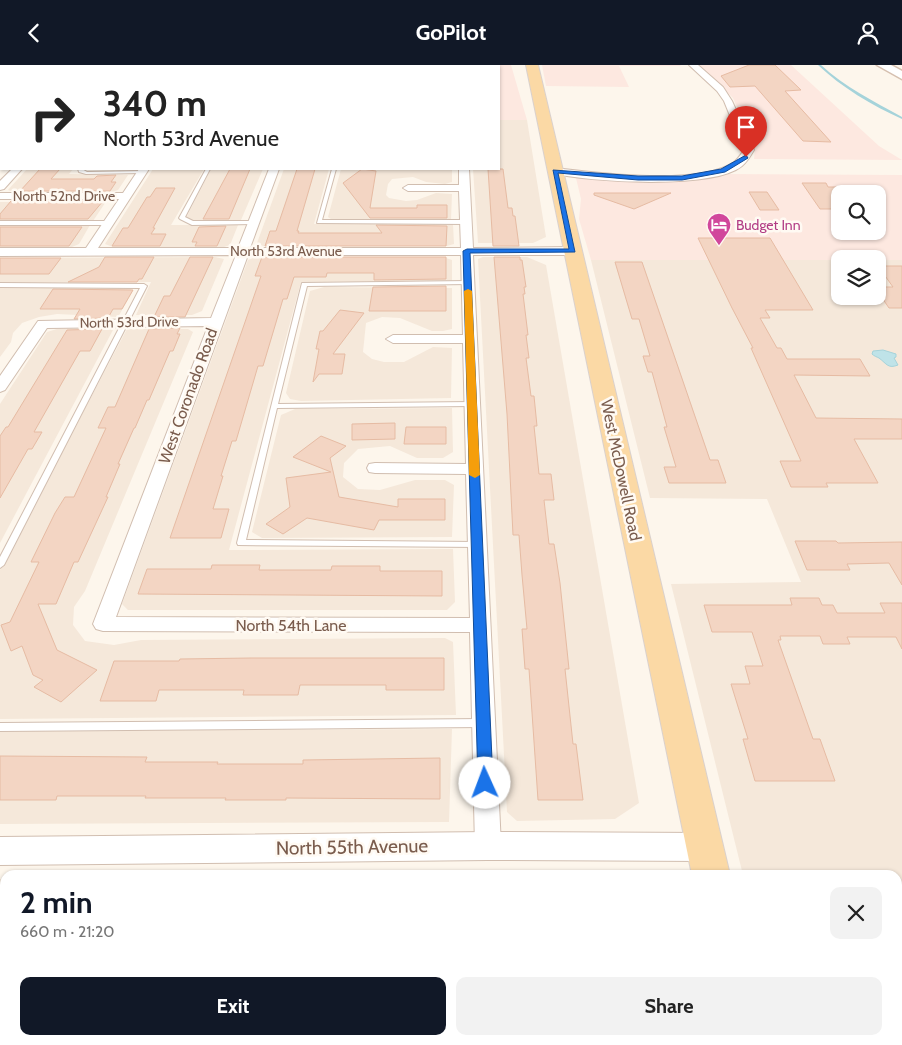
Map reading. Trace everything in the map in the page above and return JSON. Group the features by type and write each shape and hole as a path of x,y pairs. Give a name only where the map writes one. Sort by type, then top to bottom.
{"main road":[{"name":"West McDowell Road","path":"532,65 708,861"},
{"path":"883,65 902,76"}],"street":[{"path":"682,65 712,92 717,102"},
{"path":"555,171 654,179 682,178 708,172 723,171 741,162 748,155 749,149 728,101 720,89 693,65"},
{"path":"708,172 735,153"},
{"path":"0,187 16,170"},
{"path":"90,251 143,170"},
{"name":"West Coronado Road","path":"103,624 241,251 274,170"},
{"path":"464,170 488,846"},
{"path":"408,188 464,188"},
{"name":"North 52nd Drive","path":"0,196 127,196"},
{"name":"North 53rd Avenue","path":"0,252 573,251"},
{"name":"North 53rd Drive","path":"42,324 216,322"},
{"path":"0,387 42,324"},
{"path":"394,339 470,339"},
{"path":"375,468 474,469"},
{"name":"North 54th Lane","path":"103,624 480,625"},
{"name":"North 55th Avenue","path":"0,851 488,846 708,861"}],"lane":[{"path":"80,170 86,173 143,170"},
{"path":"207,170 182,218 192,223 253,223"},
{"path":"334,170 319,222 466,222"},
{"path":"0,223 110,223"},
{"path":"468,283 304,284 241,543 477,545"},
{"path":"0,285 144,286 0,565"},
{"path":"274,406 472,404"},
{"path":"0,727 483,723"}],"shaded area":[{"path":"500,65 511,65 527,120 500,120"},
{"path":"542,65 681,66 619,66 629,87 546,86"},
{"path":"699,65 791,65 879,146 902,160 754,159 755,149 733,98"},
{"path":"500,120 527,120 546,237 533,243 478,243 473,170 500,170"},
{"path":"26,170 72,170 69,174 128,175 118,190 112,192 14,192 8,190"},
{"path":"152,170 203,170 171,225 238,225 230,245 224,247 113,247 105,244"},
{"path":"210,170 263,170 241,220 193,221 186,218"},
{"path":"284,170 329,170 314,224 453,224 454,244 447,246 263,246 257,243"},
{"path":"341,170 452,170 452,182 445,184 426,182 413,177 392,179 388,184 386,195 389,198 406,201 417,200 436,193 452,194 451,220 334,221 328,217"},
{"path":"726,174 902,175 902,260 886,260 886,250 831,250 831,260 591,260 579,219 581,199 576,178 578,176 650,181"},
{"path":"100,201 105,203 93,221 0,221 0,202"},
{"path":"0,225 90,225 79,244 72,247 0,247"},
{"path":"215,257 224,259 202,311 192,315 136,315 151,282 0,283 0,258"},
{"path":"256,257 443,257 452,260 452,281 301,282 229,550 453,549 455,602 447,610 128,610 122,604 248,260"},
{"path":"483,257 527,257 546,265 639,803 615,819 517,821 507,812 478,259"},
{"path":"591,260 831,260 831,305 886,305 886,260 902,260 902,870 742,870 671,584 801,582 767,499 650,498"},
{"path":"129,287 133,291 118,317 57,314 39,317 22,323 13,333 11,342 0,357 0,288"},
{"path":"324,287 452,288 452,329 432,331 400,318 382,317 366,323 363,352 372,359 384,362 404,362 433,347 452,348 451,398 301,401 290,399 286,393 310,291"},
{"path":"114,328 0,543 0,404 47,332 57,329"},
{"path":"127,329 188,329 193,332 85,591 74,607 73,625 85,641 114,645 141,640 445,638 453,642 456,715 0,719 0,570"},
{"path":"452,408 453,452 443,458 417,458 390,446 358,449 344,463 343,477 358,489 380,490 415,480 445,480 454,485 452,537 262,538 252,532 281,415 295,409"},
{"path":"452,729 449,822 0,824 0,731"}],"water":[{"path":"883,350 896,354 894,358 898,365 890,366 872,354 873,351"}],"building":[{"path":"749,65 775,65 801,90 785,91 831,142 803,141 755,86 730,87 721,76"},
{"path":"503,169 508,208 512,208 513,216 515,216 519,246 493,246 488,170"},
{"path":"39,170 59,170 51,179 94,179 97,176 116,175 111,182 116,182 110,191 20,191"},
{"path":"229,170 250,170 229,219 203,219"},
{"path":"297,170 315,170 298,233 382,233 376,225 447,226 446,246 265,246 270,231 276,231"},
{"path":"361,170 376,171 370,208 417,208 417,205 447,205 447,218 370,218 343,183"},
{"path":"802,183 826,183 828,187 831,187 831,209 820,209"},
{"path":"156,188 175,188 151,234 166,234 160,246 112,246 123,228 128,228 147,197 150,197"},
{"path":"749,192 767,192 779,210 760,210"},
{"path":"594,193 671,193 634,209 594,195"},
{"path":"11,201 103,201 88,219 0,219 0,214"},
{"path":"226,226 217,246 195,246 197,242 192,242 199,227"},
{"path":"0,227 82,227 69,246 0,246"},
{"path":"698,238 770,238 813,310 765,310 770,318 760,318 777,348 781,348 787,359 860,359 870,376 794,375 816,418 902,419 902,439 854,439 878,483 826,483 828,487 791,487 780,461 801,461 751,348 753,348"},
{"path":"105,257 154,257 142,279 139,279 137,282 68,282 99,267"},
{"path":"190,257 213,257 185,317 154,317 164,296 170,296"},
{"path":"262,257 446,257 446,279 374,280 374,273 327,273 326,277 294,277 287,299 283,299 263,366 258,366 236,441 232,441 221,476 223,476 213,509 229,509 221,538 170,538 261,276 255,276"},
{"path":"494,257 520,257 520,260 522,260 526,287 524,287 525,294 523,294 529,358 526,358 531,396 534,396 537,426 534,426 539,474 551,474 554,500 544,500 549,544 554,544 560,583 569,669 565,669 573,744 576,744 583,800 538,800 529,669 525,669 522,629 527,629 519,535 513,535 507,414"},
{"path":"0,258 61,258 49,274 0,274"},
{"path":"615,262 642,262 710,460 718,460 726,483 669,483 664,467 676,467 664,427 667,427 652,372 648,372 643,356 650,356 639,319 632,319"},
{"path":"886,266 902,266 902,308 889,308 886,304 886,287 893,287 886,277"},
{"path":"446,286 446,311 369,311 373,287"},
{"path":"53,289 133,290 122,309 113,309 108,318 74,319 80,309 40,309"},
{"path":"340,310 364,313 333,354 345,354 342,374 319,374 313,382 319,349 316,349 320,331 323,331"},
{"path":"180,328 177,334 180,334 173,351 170,351 149,400 147,400 134,428 118,464 120,464 106,497 108,497 78,562 74,562 56,604 38,604 57,650 97,670 61,702 34,687 43,680 33,675 22,646 11,651 1,625 10,622 39,562 31,562 55,513 65,497 74,497 106,428 98,428 108,407 115,407 149,329"},
{"path":"102,329 90,351 80,351 34,432 42,432 32,449 28,449 0,498 0,436 8,427 67,330"},
{"path":"395,423 395,439 352,440 352,424"},
{"path":"406,427 446,427 446,444 404,444"},
{"path":"321,436 346,446 330,458 339,497 398,507 398,499 445,499 445,520 379,520 374,530 307,518 283,534 266,524 290,507 286,478 331,472 293,457"},
{"path":"795,541 836,541 838,543 902,542 902,585 889,563 847,564 850,570 807,570"},
{"path":"212,565 260,565 259,570 331,570 332,566 380,566 380,571 442,571 442,596 138,594 147,569 211,569"},
{"path":"790,598 819,598 822,605 833,605 837,613 885,613 880,603 902,603 902,649 896,637 847,637 850,644 823,644 820,636 780,636 781,640 778,640 813,739 820,739 835,781 755,781 743,739 748,739 731,684 750,684 745,666 763,666 752,632 712,632 704,605 792,605"},
{"path":"251,658 444,658 444,690 386,690 386,685 300,685 298,695 243,695 244,690 159,690 156,701 100,701 114,661"},
{"path":"0,756 147,757 145,762 218,762 217,764 303,764 303,760 440,758 440,799 286,798 286,800 225,800 226,798 57,796 56,800 0,800"}],"waterway":[{"path":"819,65 848,88 902,118"}],"slow traffic":[{"path":"468,291 475,475"}],"place":[{"name":"Budget Inn","path":"719,246"}],"route":[{"path":"485,783 467,251 573,251 555,171 638,178 682,178 723,171 733,167 746,157"}]}
